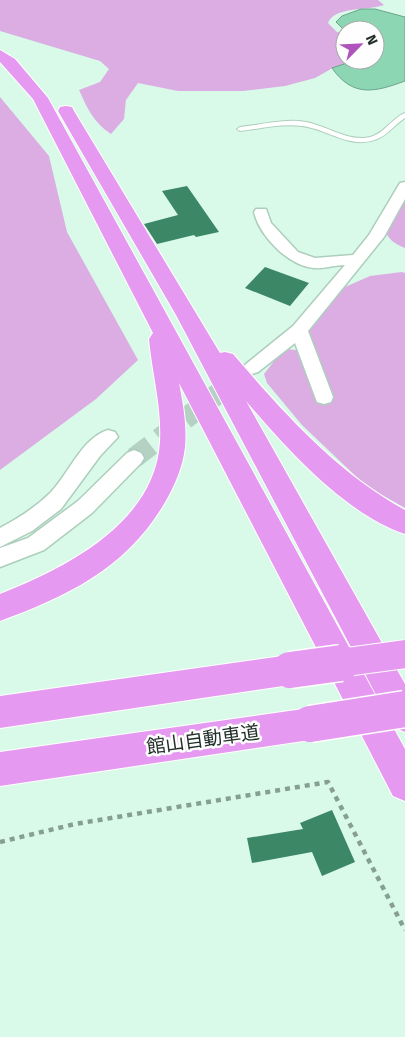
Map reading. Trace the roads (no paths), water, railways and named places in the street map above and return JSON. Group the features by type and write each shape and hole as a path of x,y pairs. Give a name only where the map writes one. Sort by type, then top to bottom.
{"highway":[{"path":"0,43 22,59 58,97 187,315 405,716"},
{"path":"0,55 10,62 40,98 405,784"},
{"path":"187,315 257,398 329,473 387,514 405,523"},
{"path":"0,608 44,590 84,570 104,556 128,534 148,509 164,478 170,461 173,435 172,400 161,353 159,320"},
{"path":"0,712 405,654"},
{"name":"館山自動車道","path":"0,769 405,709"}],"street":[{"path":"252,368 299,330 340,282 376,237 405,186"},
{"path":"261,212 264,224 292,255 314,263 334,260 356,260"},
{"path":"340,282 358,288"},
{"path":"299,330 324,397"},
{"path":"0,538 34,520 54,502 94,448 108,437"},
{"path":"0,558 36,544 43,539 85,507 134,458"}],"lane":[{"path":"240,130 296,123 314,126 345,140 359,141 380,136 398,118 405,116"}],"tunnel":[{"path":"236,380 240,377"},
{"path":"134,458 237,379"}]}
